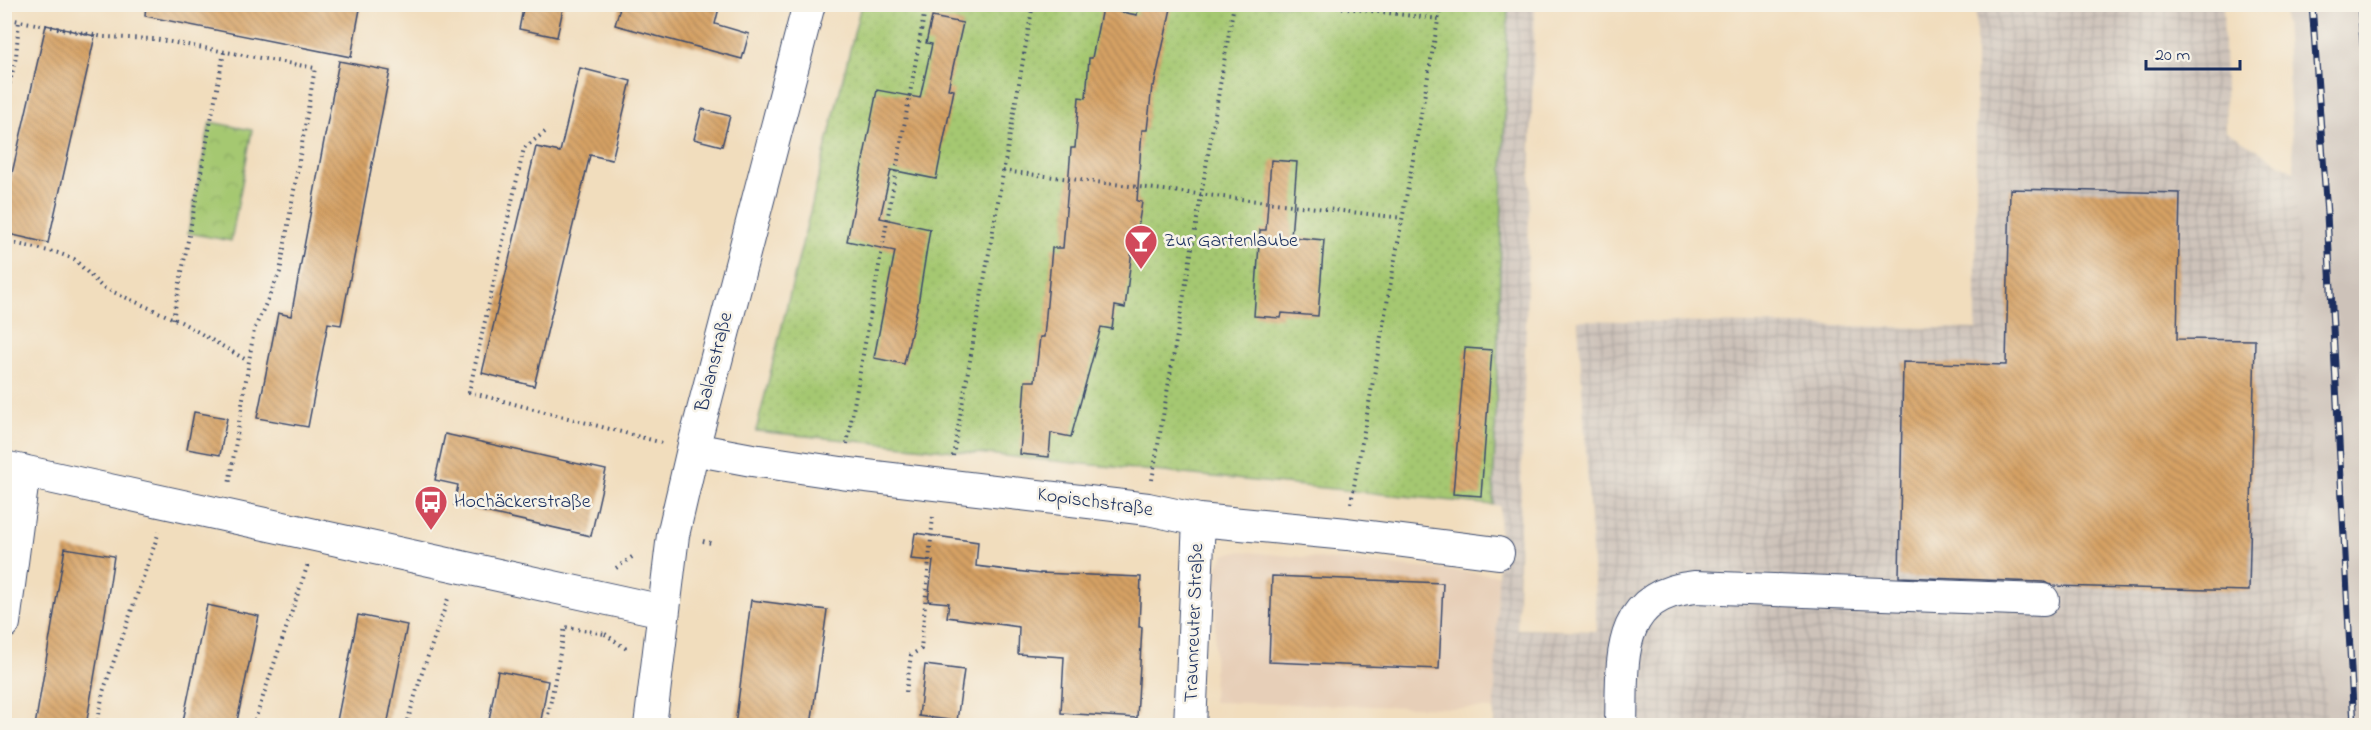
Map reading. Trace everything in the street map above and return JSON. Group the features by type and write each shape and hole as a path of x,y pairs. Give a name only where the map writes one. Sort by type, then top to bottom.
{"street":[{"name":"Balanstraße","path":"650,726 673,535 693,448 809,4"},
{"name":"Kopischstraße","path":"693,448 752,460 1148,509 1199,520 1347,534 1498,553"},
{"path":"4,622 14,469 663,611"},
{"name":"Traunreuter Straße","path":"1190,726 1199,520"},
{"path":"1622,726 1623,658 1629,628 1647,604 1672,590 1695,587 2043,600"}],"path":[{"path":"848,440 926,4"},
{"path":"954,451 1033,4"},
{"path":"1153,471 1234,4"},
{"path":"1312,4 1438,19"},
{"path":"1352,491 1441,4"},
{"path":"4,18 104,37 154,39 315,68 280,272 254,330 224,516"},
{"path":"4,107 16,57 19,20"},
{"path":"173,319 224,52"},
{"path":"545,132 524,148 469,392 660,443"},
{"path":"1003,171 1402,218"},
{"path":"4,241 58,253 74,259 102,287 173,319 248,361"},
{"path":"906,692 911,655 921,649 937,483"},
{"path":"97,726 103,692 169,504"},
{"path":"253,726 317,536"},
{"path":"406,726 422,673 460,567"},
{"path":"546,726 565,627 605,634"}],"shaded area":[{"path":"1508,5 1535,5 1517,629 1597,631 1578,320 1976,329 1976,5 2223,5 2226,131 2295,172 2328,725 1494,725 1500,506 1493,505"},
{"path":"2284,5 2366,5 2366,725 2328,725"},
{"path":"1237,551 1498,575 1495,709 1213,702 1217,567 1224,555"}],"green space":[{"path":"861,5 1508,5 1493,505 756,431"},
{"path":"210,122 252,130 231,241 188,233"}],"building":[{"path":"146,4 336,4 360,9 351,57 145,16"},
{"path":"524,4 564,4 557,37 519,29"},
{"path":"621,4 720,4 715,24 749,34 742,59 615,25"},
{"path":"1139,4 1172,4 1154,86 1152,86 1147,130 1142,130 1137,201 1142,202 1134,251 1132,250 1125,308 1115,306 1112,329 1101,327 1071,437 1051,433 1049,457 1020,454 1025,381 1035,381 1040,337 1044,337 1052,248 1063,248 1071,148 1075,148 1079,97 1086,98 1089,58 1092,58 1102,8 1137,15"},
{"path":"932,17 963,23 948,89 954,90 936,179 891,170 880,218 930,229 918,304 904,364 874,358 895,251 847,241 877,90 920,98 932,44 926,43"},
{"path":"46,25 95,36 48,243 4,233 4,208"},
{"path":"339,61 390,71 341,325 328,323 308,427 257,418 278,313 291,316"},
{"path":"580,68 631,81 612,160 590,155 534,386 482,373 536,147 560,152"},
{"path":"702,109 730,116 722,146 694,139"},
{"path":"1271,160 1297,162 1291,237 1324,240 1318,316 1282,313 1281,318 1254,316 1260,230 1266,230"},
{"path":"2010,189 2180,193 2177,339 2255,340 2249,591 2054,586 2044,582 1899,577 1903,362 2006,365"},
{"path":"1465,348 1492,350 1481,496 1453,494"},
{"path":"194,412 227,418 220,455 187,449"},
{"path":"445,434 606,470 591,536 454,505 458,485 435,480"},
{"path":"915,533 978,542 976,566 1040,574 1141,577 1139,627 1142,627 1137,718 1061,713 1064,657 1018,654 1019,627 947,617 949,603 928,601 933,561 911,559"},
{"path":"65,548 114,556 107,602 86,726 35,726"},
{"path":"1272,576 1443,583 1439,669 1269,662"},
{"path":"751,600 827,610 811,726 735,726"},
{"path":"207,605 259,616 236,726 182,726"},
{"path":"358,615 407,625 387,726 336,726"},
{"path":"925,665 964,670 957,721 919,716"},
{"path":"498,671 548,681 540,726 488,726"}],"railway":[{"path":"2312,4 2327,214 2354,726"},
{"path":"2360,4 2366,79"}],"place":[{"name":"Zur Gartenlaube","path":"1141,270"},
{"name":"Hochäckerstraße","path":"431,531"}]}
